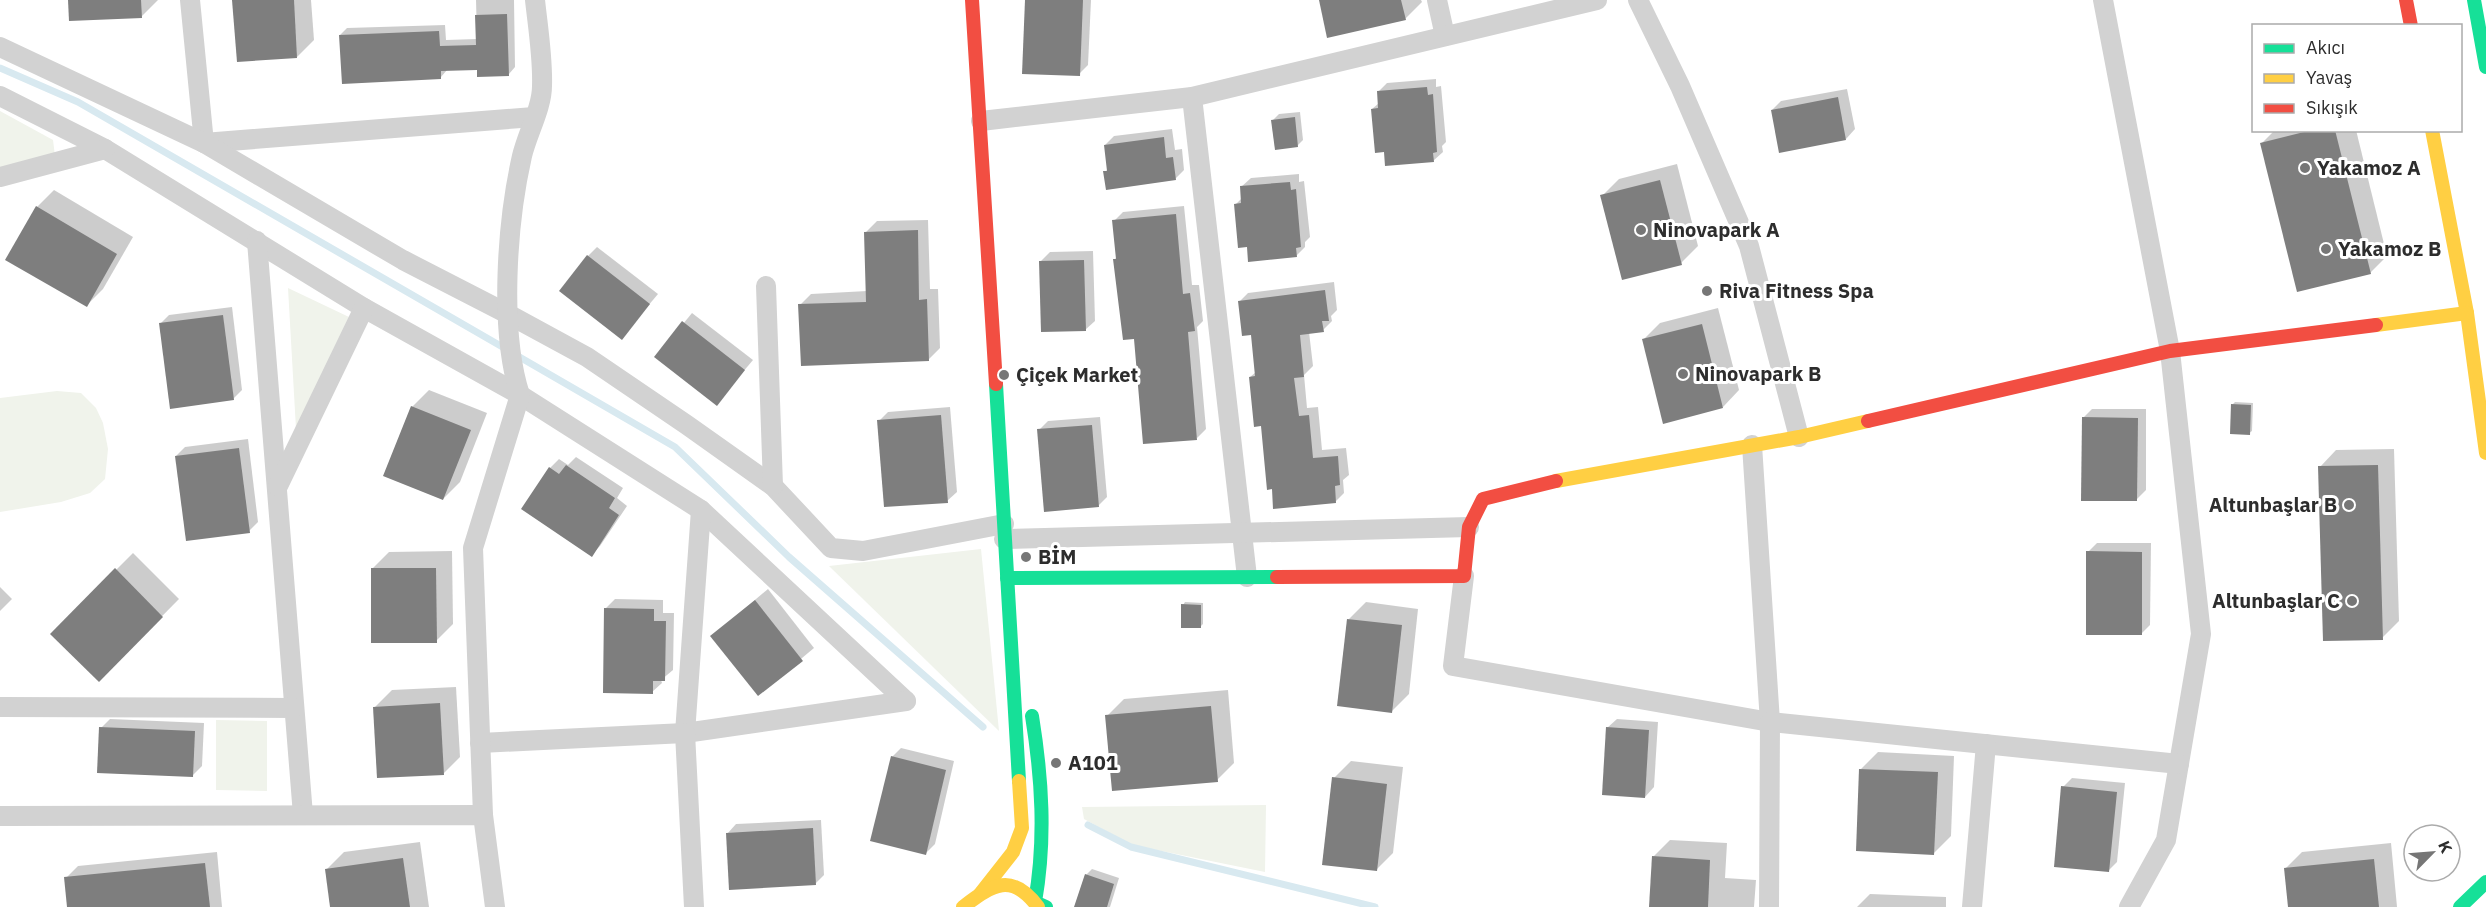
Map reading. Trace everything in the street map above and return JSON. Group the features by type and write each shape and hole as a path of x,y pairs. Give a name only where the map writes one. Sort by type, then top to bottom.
{"street":[{"path":"190,0 204,143"},
{"path":"495,907 483,815 473,548 520,395 513,372 508,314 510,229 522,155 542,88 535,0"},
{"path":"972,0 1022,828 1013,852 980,894"},
{"path":"1437,0 1445,36"},
{"path":"981,121 1192,97 1597,0"},
{"path":"1638,0 1680,86 1749,246 1798,437"},
{"path":"2103,0 2170,351 2201,634 2166,840 2129,907"},
{"path":"2406,0 2411,24"},
{"path":"2474,0 2486,67"},
{"path":"0,47 204,143 403,260 586,357 772,486 831,548 864,551 1004,531 1243,534 1469,527"},
{"path":"0,96 105,149 364,308 520,395 701,510 906,701 685,733 480,744"},
{"path":"1192,97 1247,577"},
{"path":"204,143 534,117"},
{"path":"2432,132 2467,313 2486,453"},
{"path":"0,177 105,149"},
{"path":"257,241 303,815"},
{"path":"766,286 772,486"},
{"path":"277,488 364,308"},
{"path":"2179,764 1770,722 1453,666 1469,527 1484,499 1578,475 1798,437 2170,351 2467,313"},
{"path":"1752,446 1770,722 1769,907"},
{"path":"694,907 685,733 701,510"},
{"path":"1006,578 1464,576"},
{"path":"1006,578 1037,743 1044,845 1040,905"},
{"path":"0,707 294,708"},
{"path":"1972,907 1986,744"},
{"path":"0,816 483,815"},
{"path":"2460,907 2486,882"},
{"path":"963,907 993,886 1006,884 1019,886 1031,894 1040,905"}],"shaded area":[{"path":"0,111 53,140 55,156 0,168"},
{"path":"288,288 349,317 296,429"},
{"path":"57,391 81,393 96,408 103,423 108,449 105,479 90,493 61,502 0,512 0,398"},
{"path":"981,549 999,731 829,566"},
{"path":"216,720 267,721 267,791 216,790"},
{"path":"1266,805 1265,872 1132,845 1084,819 1082,807"}],"building":[{"path":"68,0 141,0 142,18 69,21"},
{"path":"232,0 294,0 297,58 237,62"},
{"path":"1025,0 1083,0 1080,76 1022,74"},
{"path":"1319,0 1401,0 1406,20 1327,38"},
{"path":"507,14 509,76 477,77 477,70 441,71 441,79 342,84 339,35 439,31 440,46 476,45 475,15"},
{"path":"1427,87 1428,95 1433,94 1437,152 1433,153 1434,162 1385,166 1384,152 1375,153 1371,109 1378,108 1377,91"},
{"path":"1838,97 1846,140 1779,153 1771,110"},
{"path":"1295,117 1298,147 1275,150 1271,120"},
{"path":"2304,132 2336,132 2371,274 2297,292 2260,143"},
{"path":"1164,137 1166,158 1173,157 1176,180 1106,190 1103,171 1107,171 1104,145"},
{"name":"Ninovapark A","path":"1660,180 1682,265 1622,280 1600,195"},
{"path":"1290,182 1291,190 1296,189 1301,247 1296,248 1297,257 1248,262 1247,247 1238,248 1234,204 1241,203 1240,186"},
{"path":"36,206 117,254 87,307 5,260"},
{"path":"1176,214 1183,294 1190,293 1195,331 1188,332 1197,440 1143,444 1134,339 1123,340 1113,259 1116,259 1112,220"},
{"path":"918,230 919,300 927,299 929,361 801,366 798,304 866,302 864,232"},
{"path":"587,255 650,304 622,340 559,291"},
{"path":"1084,260 1086,331 1041,332 1039,261"},
{"path":"1325,290 1329,321 1322,321 1324,332 1300,335 1304,377 1294,378 1299,416 1309,415 1313,458 1338,456 1340,485 1335,486 1336,503 1273,509 1272,489 1267,490 1261,426 1254,427 1249,377 1255,376 1251,335 1242,336 1238,301"},
{"path":"223,315 234,400 170,409 159,323"},
{"path":"682,321 745,370 717,406 654,357"},
{"name":"Ninovapark B","path":"1702,324 1723,408 1663,424 1642,339"},
{"path":"2231,404 2251,405 2250,435 2230,434"},
{"path":"411,406 471,430 443,500 383,476"},
{"path":"941,415 948,503 884,507 877,420"},
{"path":"2082,417 2138,418 2137,501 2081,501"},
{"path":"1092,425 1099,507 1044,512 1037,429"},
{"path":"239,448 250,533 186,541 175,456"},
{"path":"566,465 615,498 609,508 619,515 592,557 521,509 549,467 559,474"},
{"path":"2378,465 2383,640 2323,641 2318,466"},
{"path":"2086,551 2142,552 2142,635 2086,635"},
{"path":"115,568 163,617 99,682 50,634"},
{"path":"371,568 436,568 437,643 371,643"},
{"path":"755,600 803,661 758,696 710,636"},
{"path":"1181,604 1201,605 1201,628 1181,628"},
{"path":"604,608 654,609 654,621 666,621 665,681 653,681 653,694 603,693"},
{"path":"1347,619 1402,625 1392,713 1337,706"},
{"path":"440,703 444,775 377,778 373,707"},
{"path":"1211,706 1218,782 1112,791 1105,715"},
{"path":"99,727 195,731 193,777 97,773"},
{"path":"1606,727 1649,730 1645,798 1602,795"},
{"path":"891,756 946,770 926,855 870,841"},
{"path":"1859,769 1938,772 1934,855 1856,851"},
{"path":"1332,777 1387,784 1377,871 1322,865"},
{"path":"2061,786 2117,792 2109,872 2054,867"},
{"path":"813,828 816,885 729,890 726,833"},
{"path":"1652,856 1710,860 1708,907 1649,907"},
{"path":"403,858 410,907 330,907 325,869"},
{"path":"2374,859 2379,907 2288,907 2284,868"},
{"path":"205,863 210,907 67,907 64,877"},
{"path":"1085,874 1114,884 1107,907 1074,907"}],"waterway":[{"path":"0,68 78,102 506,349"},
{"path":"516,355 675,447 789,557 983,727"},
{"path":"1088,825 1131,847 1375,907"}],"traffic: fast":[{"path":"2474,0 2486,67"},
{"path":"996,384 1019,781"},
{"path":"1007,578 1277,577"},
{"path":"1032,716 1038,762 1042,832 1035,902 1046,907"},
{"path":"2460,907 2486,882"}],"traffic: slow":[{"path":"2432,132 2467,313 2486,453"},
{"path":"2376,325 2467,313"},
{"path":"1556,481 1799,437 1868,421"},
{"path":"980,894 1013,852 1022,828 1019,781"},
{"path":"963,907 984,892 1002,885 1020,889 1038,907"}],"traffic: jam":[{"path":"972,0 996,384"},
{"path":"2406,0 2411,24"},
{"path":"1868,421 2170,351 2376,325"},
{"path":"1277,577 1464,576 1469,527 1483,499 1556,481"}],"place":[{"name":"Yakamoz A","path":"2305,168"},
{"name":"Ninovapark A","path":"1641,230"},
{"name":"Yakamoz B","path":"2326,249"},
{"name":"Riva Fitness Spa","path":"1707,291"},
{"name":"Ninovapark B","path":"1683,374"},
{"name":"Çiçek Market","path":"1004,375"},
{"name":"Altunbaşlar B","path":"2349,505"},
{"name":"BİM","path":"1026,557"},
{"name":"Altunbaşlar C","path":"2352,601"},
{"name":"A101","path":"1056,763"}]}
